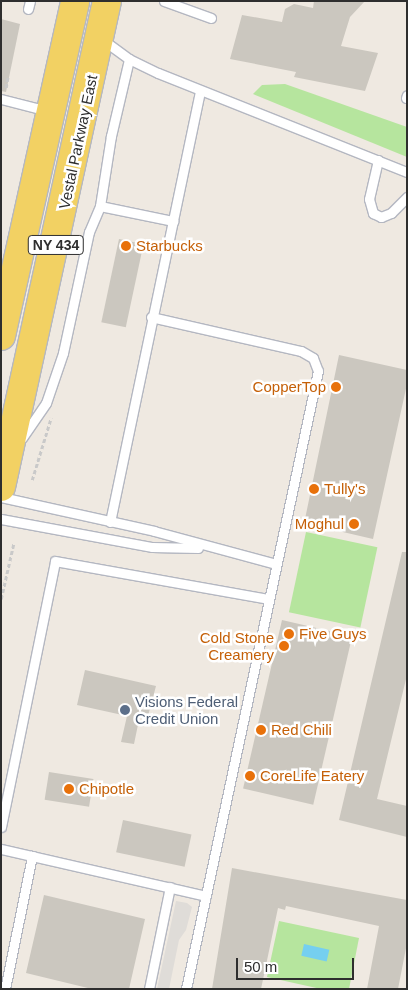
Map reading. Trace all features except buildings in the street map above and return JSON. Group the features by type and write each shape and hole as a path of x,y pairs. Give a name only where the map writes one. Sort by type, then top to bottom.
{"main road":[{"name":"Vestal Parkway East","path":"1,336 53,112 75,1"},
{"name":"Vestal Parkway East","path":"1,487 107,1"}],"lane":[{"path":"164,1 211,18"},
{"path":"100,37 129,59 200,90 407,172"},
{"path":"8,459 46,403 66,349 89,232 100,206 111,136 129,59"},
{"path":"110,522 200,90"},
{"path":"1,99 53,112"},
{"path":"378,160 370,199 373,214 381,217 391,214 407,197"},
{"path":"100,206 173,221"},
{"path":"152,317 301,351 313,358 318,371 186,989"},
{"path":"1,497 110,522 210,549 276,564"},
{"path":"1,519 152,547 210,549"},
{"path":"1,827 55,561 268,599"},
{"path":"1,849 206,896"},
{"path":"5,989 32,856"},
{"path":"149,989 170,888"}],"path":[{"path":"32,480 54,409"},
{"path":"1,598 14,542"}],"green space":[{"path":"285,84 407,127 407,157 253,94 262,85"},
{"path":"306,532 377,547 360,627 289,612"},
{"path":"279,921 359,938 349,989 321,989 267,977"}],"shaded area":[{"path":"176,901 187,903 192,907 186,930 179,940 169,989 157,989"}],"water":[{"path":"304,944 329,950 327,962 301,956"}],"place":[{"name":"Starbucks","path":"126,246"},
{"name":"CopperTop","path":"336,387"},
{"name":"Tully's","path":"314,489"},
{"name":"Moghul","path":"354,524"},
{"name":"Five Guys","path":"289,634"},
{"name":"Cold Stone Creamery","path":"284,646"},
{"name":"Visions Federal Credit Union","path":"125,710"},
{"name":"Red Chili","path":"261,730"},
{"name":"CoreLife Eatery","path":"250,776"},
{"name":"Chipotle","path":"69,789"}]}
